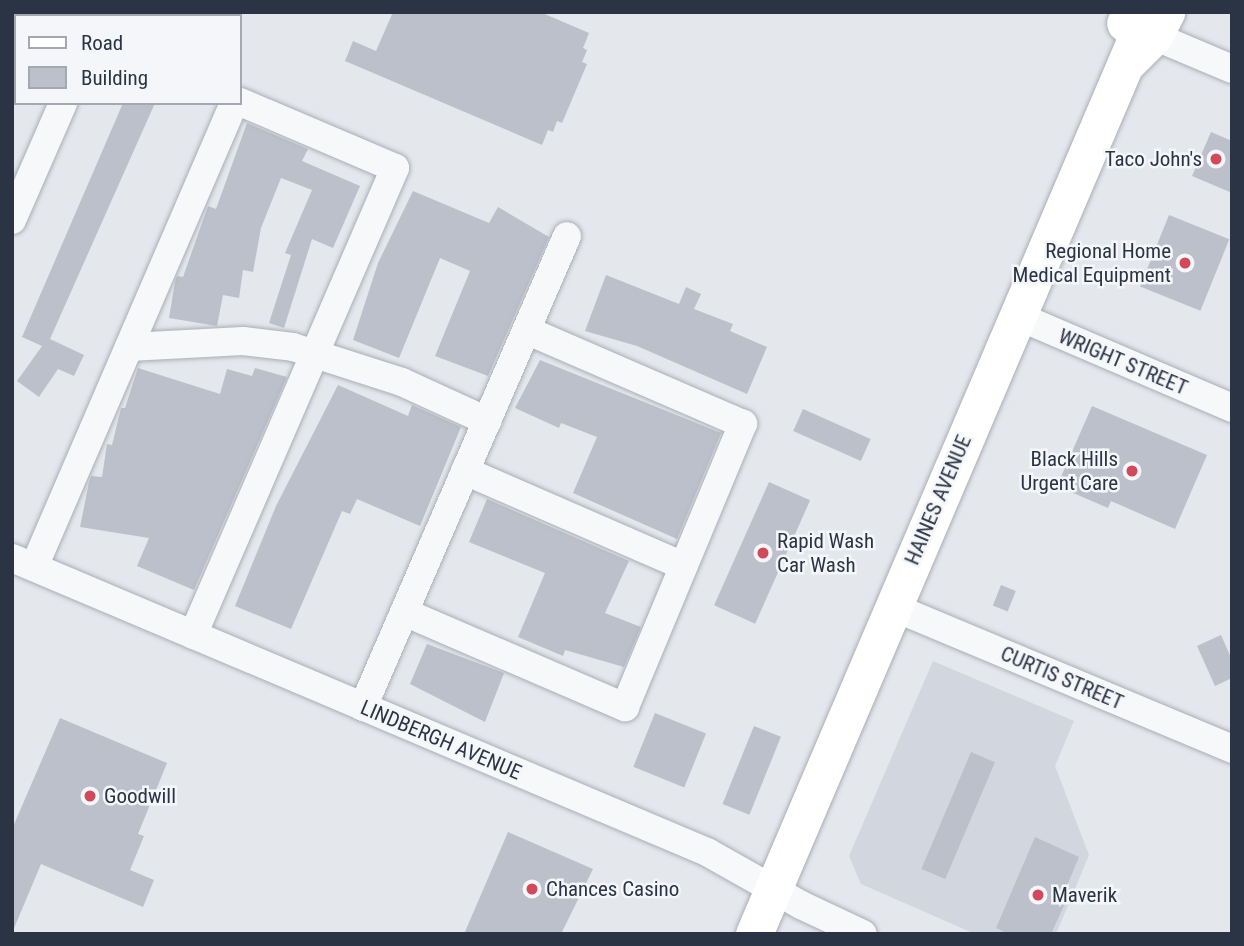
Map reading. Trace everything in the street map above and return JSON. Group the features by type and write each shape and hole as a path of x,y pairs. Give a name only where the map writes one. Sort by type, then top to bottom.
{"main road":[{"name":"HAINES AVENUE","path":"754,934 1015,315 1136,39 1135,30 1145,19"}],"street":[{"path":"1145,19 1232,69"},
{"path":"193,635 395,168 242,103"},
{"path":"12,220 63,105"},
{"path":"23,562 129,347 233,105"},
{"path":"363,707 567,236"},
{"name":"WRIGHT STREET","path":"1015,315 1232,408"},
{"path":"404,612 625,707 743,424 526,330"},
{"path":"129,347 243,341 316,352 402,382 487,421"},
{"path":"465,471 683,566"},
{"name":"LINDBERGH AVENUE","path":"23,562 707,852 863,934"},
{"name":"CURTIS STREET","path":"893,607 1232,749"}],"shaded area":[{"path":"933,661 1074,721 1055,766 1089,855 1056,934 975,934 861,884 849,856"}],"building":[{"path":"393,12 540,12 589,33 583,48 587,50 582,62 587,64 562,123 557,121 553,132 548,130 542,145 345,61 353,41 376,51"},
{"path":"122,105 154,105 50,339 84,355 74,376 58,369 39,397 17,381 42,346 22,337"},
{"path":"247,123 308,149 302,161 360,186 333,248 312,239 284,328 269,323 291,255 285,253 312,190 281,178 261,228 253,272 243,270 239,298 223,295 217,326 169,318 177,276 183,277 208,206 216,209"},
{"name":"Taco John's","path":"1211,132 1232,141 1232,193 1192,176"},
{"path":"413,191 489,223 498,207 549,237 488,376 435,356 470,271 440,258 399,358 353,340 378,263"},
{"name":"Regional Home Medical Equipment","path":"1169,215 1229,239 1200,311 1140,286"},
{"path":"606,275 679,304 686,287 701,294 694,309 733,324 730,331 767,347 747,394 637,346 585,331"},
{"path":"540,360 721,433 677,539 573,493 597,437 561,423 559,428 515,408"},
{"path":"138,368 220,394 227,369 252,376 255,368 287,377 194,590 137,566 149,538 80,527 91,476 102,477 107,444 112,445 121,408 125,408"},
{"path":"338,385 408,416 412,405 461,427 420,526 357,499 350,514 342,511 291,629 235,606 276,506"},
{"name":"Black Hills Urgent Care","path":"1092,406 1207,455 1175,529 1111,501 1108,508 1057,486"},
{"path":"803,409 871,439 861,461 793,431"},
{"name":"Rapid Wash Car Wash","path":"769,482 810,500 755,624 714,605"},
{"path":"487,499 629,561 605,613 641,627 624,667 565,650 563,656 518,637 545,573 469,542"},
{"path":"1001,585 1016,591 1008,611 993,605"},
{"path":"1221,635 1232,660 1232,678 1215,686 1197,646"},
{"path":"427,644 504,673 485,722 410,684"},
{"path":"655,713 706,734 684,787 633,767"},
{"name":"Goodwill","path":"60,718 167,763 138,834 144,836 130,870 154,880 143,907 41,864 12,933 12,829"},
{"path":"754,726 781,737 749,815 723,804"},
{"path":"971,752 995,762 945,879 921,869"},
{"path":"508,832 593,869 561,934 464,934"},
{"path":"1035,837 1079,857 1066,888 1071,890 1051,934 1009,934 996,928"}],"place":[{"name":"Taco John's","path":"1216,159"},
{"name":"Regional Home Medical Equipment","path":"1185,263"},
{"name":"Black Hills Urgent Care","path":"1132,471"},
{"name":"Rapid Wash Car Wash","path":"763,553"},
{"name":"Goodwill","path":"90,796"},
{"name":"Chances Casino","path":"532,889"},
{"name":"Maverik","path":"1038,895"}]}
